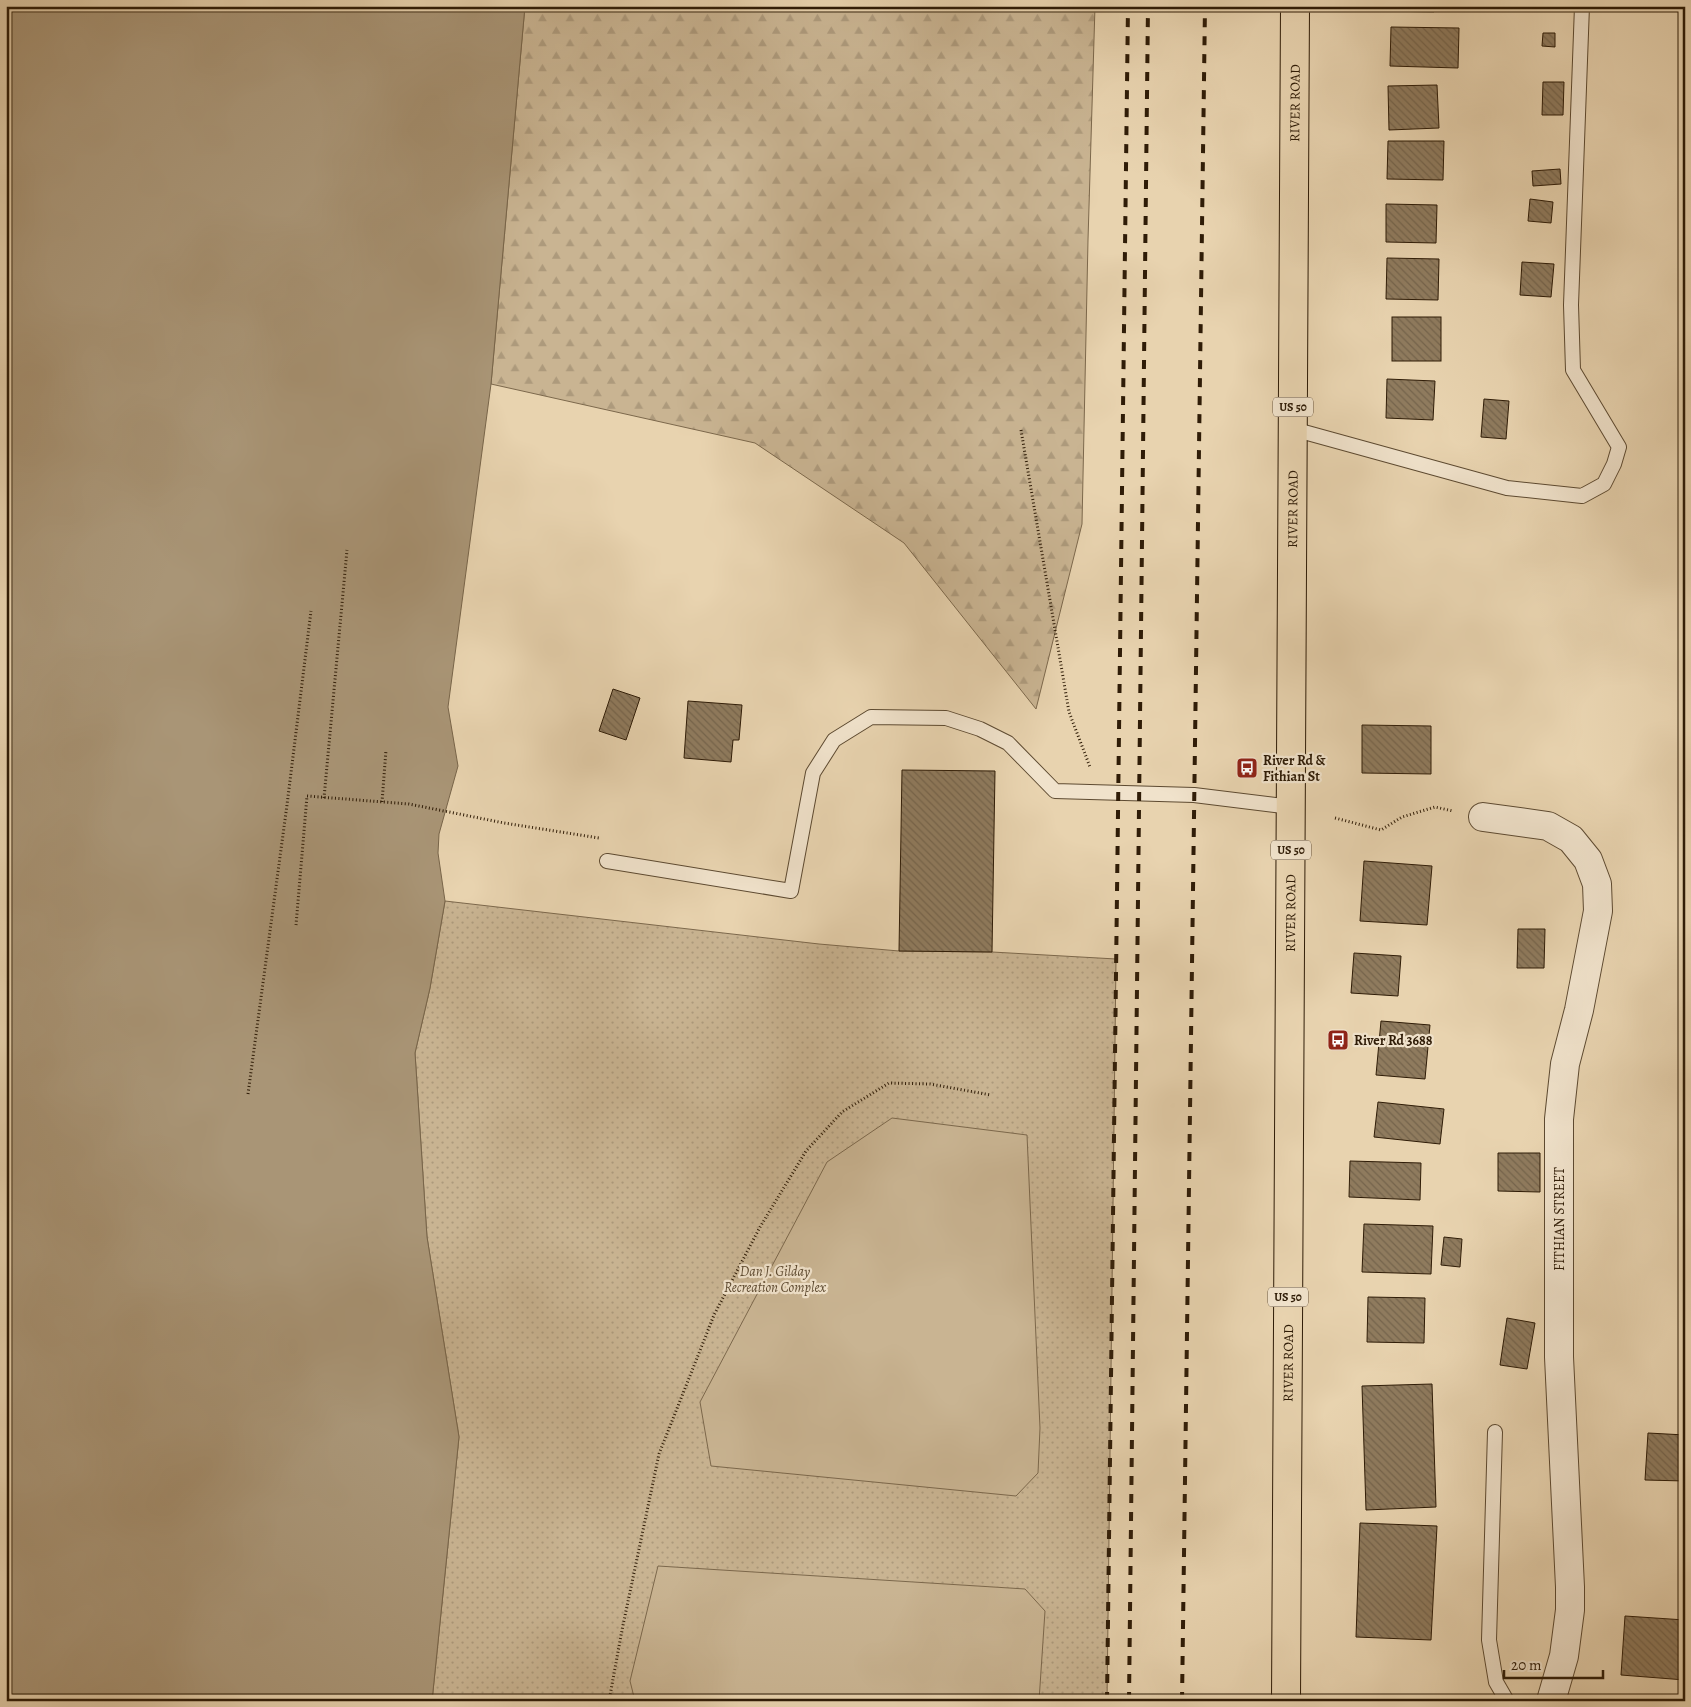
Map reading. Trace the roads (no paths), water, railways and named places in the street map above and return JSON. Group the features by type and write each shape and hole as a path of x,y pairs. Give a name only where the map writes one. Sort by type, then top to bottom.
{"main road":[{"name":"RIVER ROAD","path":"1286,1701 1295,6"}],"street":[{"name":"FITHIAN STREET","path":"1483,817 1548,826 1571,839 1588,860 1597,884 1598,911 1579,1010 1565,1064 1559,1119 1559,1357 1570,1610 1564,1656 1551,1701"}],"lane":[{"path":"1293,429 1507,488 1582,496 1604,484 1614,464 1619,447 1573,370 1570,305 1582,6"},
{"path":"607,861 791,891 813,773 834,740 870,717 946,718 980,729 1008,743 1055,791 1194,795 1291,807"},
{"path":"1495,1432 1489,1640 1496,1682 1507,1701"}],"railway":[{"path":"1107,1701 1128,6"},
{"path":"1129,1701 1148,6"},
{"path":"1182,1701 1205,6"}],"place":[{"name":"River Rd & Fithian St","path":"1247,768"},
{"name":"River Rd 3688","path":"1338,1040"}],"park label":[{"name":"Dan J. Gilday Recreation Complex","path":"775,1279"}]}
